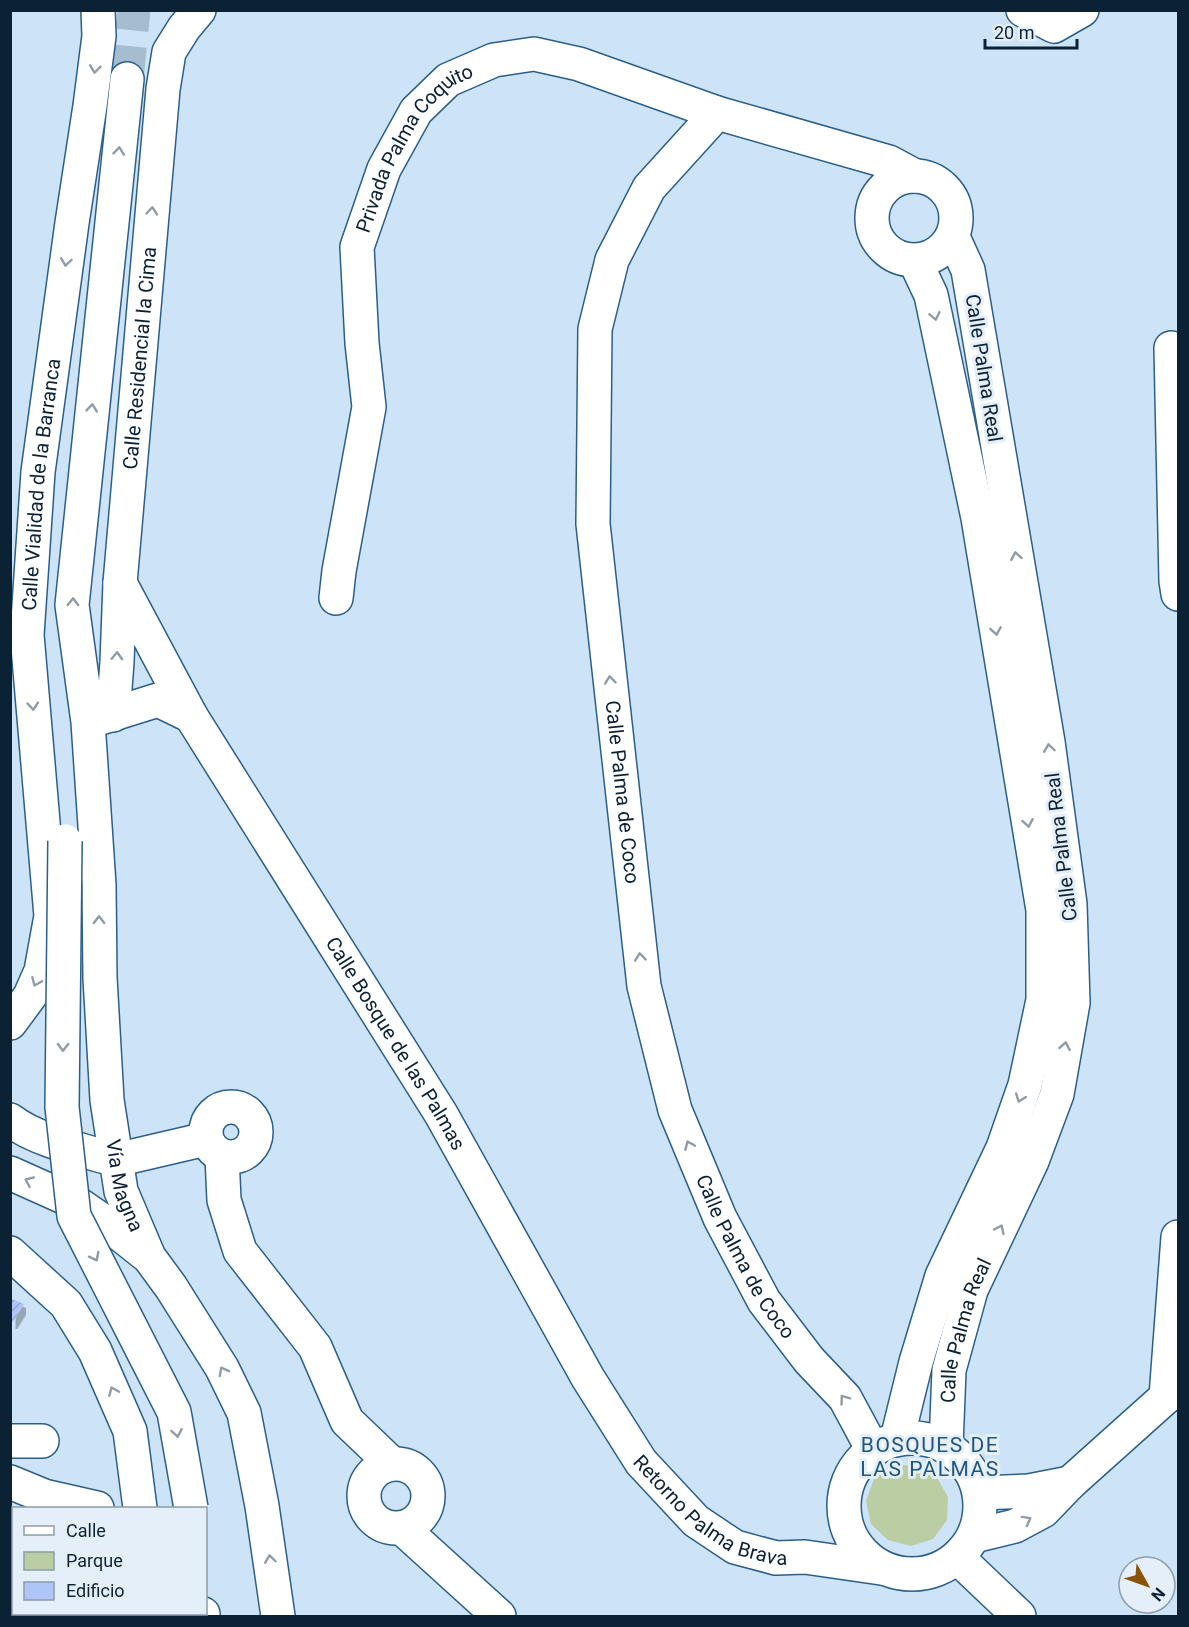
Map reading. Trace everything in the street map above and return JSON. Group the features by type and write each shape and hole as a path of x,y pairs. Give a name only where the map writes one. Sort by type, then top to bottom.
{"street":[{"name":"Calle Residencial la Cima","path":"100,718 117,662 120,583 163,89 169,52 198,10"},
{"path":"1023,10 1054,26 1083,10"},
{"name":"Calle Vialidad de la Barranca","path":"10,1023 30,996 41,970 51,916 27,635 38,472 103,19"},
{"name":"Privada Palma Coquito","path":"336,598 369,407 362,343 357,247 384,169 416,111 448,80 494,60 534,54 579,64 717,113 889,162 915,176"},
{"path":"127,79 72,605 100,718 158,700 191,716"},
{"name":"Calle Palma de Coco","path":"717,113 650,188 612,260 595,329 593,524 644,986 675,1110 720,1218 764,1301 809,1360 885,1445"},
{"name":"Privada Palma Coquito","path":"826,145 859,177 872,212"},
{"path":"915,176 935,181 950,196 957,216 952,237 937,254 915,261 891,255 875,236 872,212 879,194 895,180 915,176"},
{"name":"Calle Palma Real","path":"946,1446 949,1370 971,1290 1032,1161 1057,1094 1072,1003 1070,904 1048,742 968,270 952,237"},
{"name":"Calle Palma Real","path":"885,1445 916,1362 942,1276 1003,1148 1025,1085 1043,1000 1043,910 978,518 931,295 915,261"},
{"path":"1171,348 1176,580 1179,594"},
{"name":"Calle Bosque de las Palmas","path":"120,583 191,716 441,1114 588,1378"},
{"path":"27,635 52,677 65,842 62,1107 74,1216 174,1412 191,1507"},
{"name":"Vía Magna","path":"100,718 100,978 107,1100 121,1191 149,1257 171,1287 222,1368 244,1413 262,1506 278,1617"},
{"path":"44,1137 67,1132 80,1125 93,1116 107,1100"},
{"path":"10,1120 21,1128 44,1137 116,1160 214,1148 224,1200 240,1251 315,1347 347,1421 392,1464"},
{"path":"10,1173 77,1203 149,1257"},
{"path":"966,1547 980,1493 968,1466 946,1446 922,1438 885,1445 853,1472 844,1500 844,1521 861,1552 881,1568 907,1575 934,1572 966,1547 1043,1511 1172,1390 1179,1237"},
{"path":"10,1253 66,1304 95,1351 130,1431 140,1507"},
{"name":"Retorno Palma Brava","path":"588,1378 641,1462 696,1521 735,1546 777,1558 805,1557 881,1568"},
{"path":"347,1421 346,1445 354,1472 364,1493 366,1508 374,1520 387,1528 402,1528 415,1523 425,1511 429,1497 425,1482 416,1471 403,1464 392,1464 376,1471 368,1481 364,1493"},
{"path":"10,1482 44,1496 89,1507"},
{"path":"980,1493 1029,1491 1070,1484"},
{"path":"805,1557 844,1521"},
{"path":"402,1528 499,1617"},
{"path":"966,1547 1019,1617"}],"green space":[{"path":"915,1465 936,1476 948,1497 947,1520 933,1539 911,1546 888,1540 871,1524 866,1501 874,1479 892,1466"}],"building":[{"path":"10,1298 24,1304 10,1326"}],"tunnel":[{"path":"127,79 134,10"}],"district":[{"name":"BOSQUES DE LAS PALMAS","path":"930,1457"}]}
